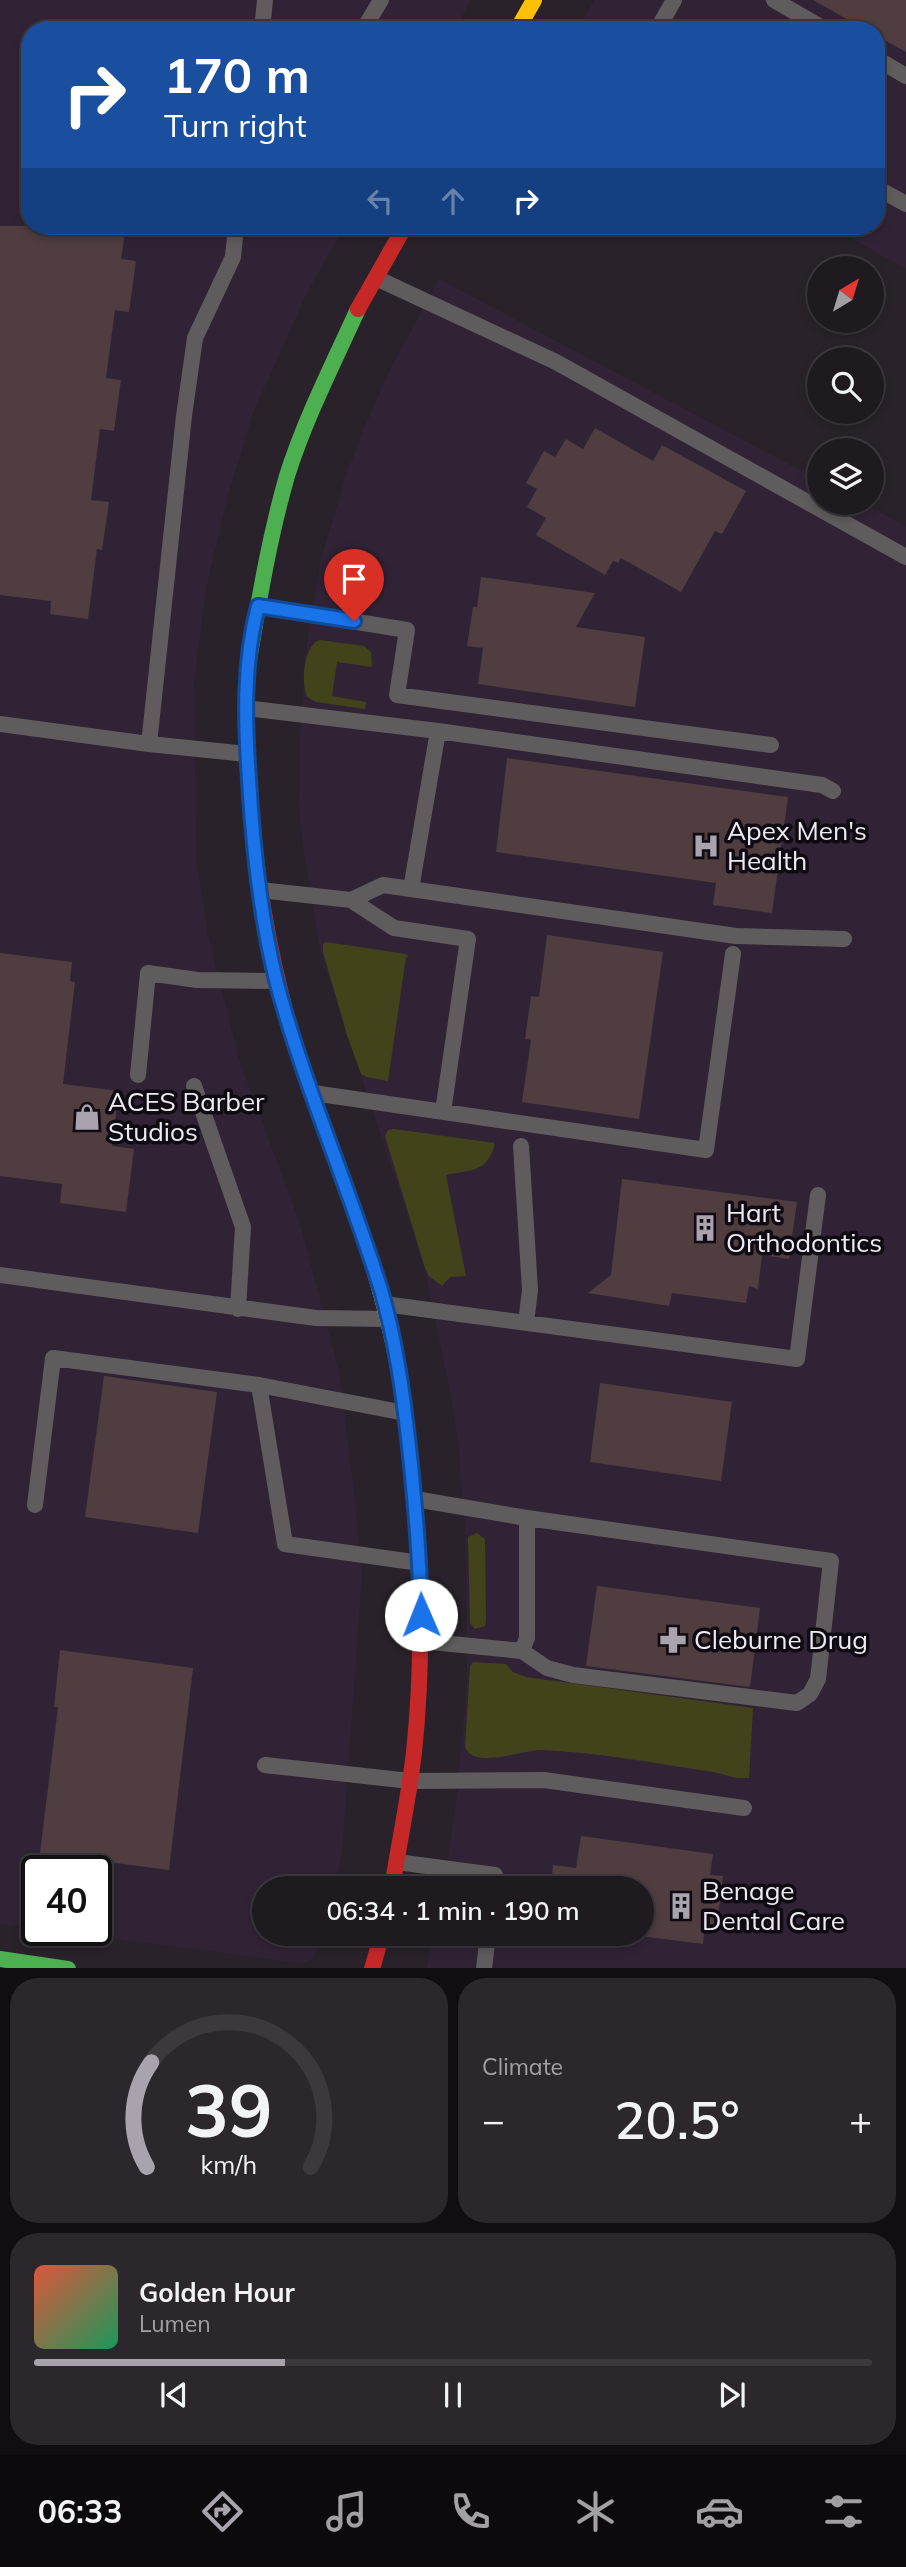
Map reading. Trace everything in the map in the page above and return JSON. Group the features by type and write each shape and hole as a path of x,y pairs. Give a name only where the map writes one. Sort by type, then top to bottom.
{"street":[{"path":"522,21 534,0"},
{"path":"394,1876 414,1752 421,1641 420,1563 405,1413 395,1346 386,1311 295,1045 276,981 254,858 247,754 246,681 267,552 288,474 320,393 400,235"},
{"path":"372,1968 379,1946"},
{"path":"0,1959 61,1968"}],"lane":[{"path":"262,21 265,0"},
{"path":"368,21 381,0"},
{"path":"662,21 674,0"},
{"path":"775,0 811,21"},
{"path":"885,64 906,76"},
{"path":"885,192 906,204"},
{"path":"149,744 184,415 195,338 233,257 235,235"},
{"path":"376,278 556,362 906,557"},
{"path":"258,606 407,630 397,695 771,745"},
{"path":"246,708 438,731 822,785 833,791"},
{"path":"0,724 247,754"},
{"path":"411,889 438,731"},
{"path":"351,900 383,885 736,936 844,939"},
{"path":"259,890 351,900 394,928 468,939 443,1112"},
{"path":"312,1092 706,1150 733,954"},
{"path":"138,1075 148,973 197,980 276,981"},
{"path":"194,1086 243,1227 237,1309"},
{"path":"521,1146 530,1290 526,1323"},
{"path":"0,1275 316,1318 386,1311 526,1323 797,1359 818,1195"},
{"path":"35,1505 53,1358 259,1385 405,1413"},
{"path":"259,1385 285,1544 420,1563"},
{"path":"415,1499 527,1518 831,1561 818,1679 810,1694 797,1703 573,1675 547,1668 522,1651 421,1641"},
{"path":"522,1651 527,1638 527,1518"},
{"path":"265,1765 410,1781 544,1780 744,1808"},
{"path":"397,1862 495,1876"},
{"path":"484,1968 487,1946"}],"shaded area":[{"path":"0,0 471,0 460,21 21,21 21,235 340,235 308,291 253,413 227,499 206,589 194,683 196,855 208,935 239,1059 299,1221 339,1372 362,1574 342,1854 337,1876 252,1876 252,1946 319,1946 311,1960 301,1963 112,1939 112,1855 21,1855 21,1927 0,1924"},
{"path":"594,0 906,0 906,269 845,235 885,235 885,21 583,21"},
{"path":"439,279 807,474 807,515 884,514 906,526 906,1968 426,1968 432,1946 654,1946 654,1876 445,1876 456,1805 467,1681 466,1545 459,1450 425,1270 320,950 299,808 305,656 321,559 347,472 388,373"},
{"path":"319,640 364,646 371,652 372,667 337,662 332,696 366,702 365,709 316,702 307,697 305,666 310,650"},
{"path":"326,942 406,954 409,957 406,957 388,1081 361,1074 323,952 323,944"},
{"path":"388,1130 495,1143 492,1153 483,1165 446,1175 466,1276 450,1277 442,1286 429,1276 425,1268 385,1136"},
{"path":"477,1533 485,1539 486,1621 485,1626 475,1629 470,1623 468,1537"},
{"path":"473,1662 506,1664 513,1672 526,1677 753,1708 749,1778 562,1751 541,1750 488,1758 470,1754 465,1747 470,1666"}],"building":[{"path":"813,0 906,0 906,52 885,40 885,21 850,21"},
{"path":"0,226 21,226 21,235 125,235 121,259 136,261 129,312 115,310 106,378 121,380 114,431 100,429 91,500 109,502 102,550 97,549 88,619 50,614 51,601 0,595"},
{"path":"595,428 653,461 662,445 746,491 722,534 715,531 681,592 621,558 618,563 613,561 605,575 536,535 546,518 527,507 537,489 526,483 544,451 555,457 566,439 583,449"},
{"path":"481,577 595,593 576,627 645,637 635,707 478,684 483,648 467,646"},
{"path":"507,758 788,797 772,913 713,905 716,883 496,852"},
{"path":"547,935 663,952 639,1119 522,1102 531,1040 525,1039 531,996 539,997"},
{"path":"0,953 72,962 70,981 75,982 63,1084 119,1091 112,1146 134,1149 126,1212 60,1203 62,1184 0,1176"},
{"name":"Hart Orthodontics","path":"622,1179 797,1202 789,1259 762,1255 758,1289 749,1286 746,1303 672,1293 669,1306 588,1293 611,1275"},
{"path":"104,1376 217,1392 198,1533 85,1517"},
{"path":"600,1383 732,1402 721,1481 590,1462"},
{"name":"Cleburne Drug","path":"597,1586 760,1608 750,1687 586,1666"},
{"path":"60,1650 193,1668 169,1870 112,1862 112,1855 40,1853 58,1707 54,1707"},
{"name":"Benage Dental Care","path":"581,1836 713,1854 710,1875 723,1876 717,1925 705,1923 703,1944 654,1938 654,1876 552,1876 553,1865 576,1868"}],"traffic: fast":[{"path":"250,654 270,542 287,476 311,413 358,309"},
{"path":"0,1959 61,1968"}],"traffic: slow":[{"path":"522,21 534,0"},
{"path":"304,1071 373,1266 394,1345 401,1386"}],"traffic: jam":[{"path":"358,309 400,235"},
{"path":"250,654 246,687 246,737 256,859 274,966 304,1071"},
{"path":"394,1876 414,1752 420,1660 416,1523 401,1386"},
{"path":"372,1968 379,1946"}],"place":[{"name":"Apex Men's Health","path":"706,846"},
{"name":"ACES Barber Studios","path":"87,1117"},
{"name":"Hart Orthodontics","path":"705,1228"},
{"name":"Cleburne Drug","path":"673,1640"},
{"name":"Benage Dental Care","path":"681,1906"}],"route":[{"path":"354,621 258,606 246,681 246,744 254,858 276,981 295,1045 381,1290 395,1346 415,1499 421,1615"}]}
